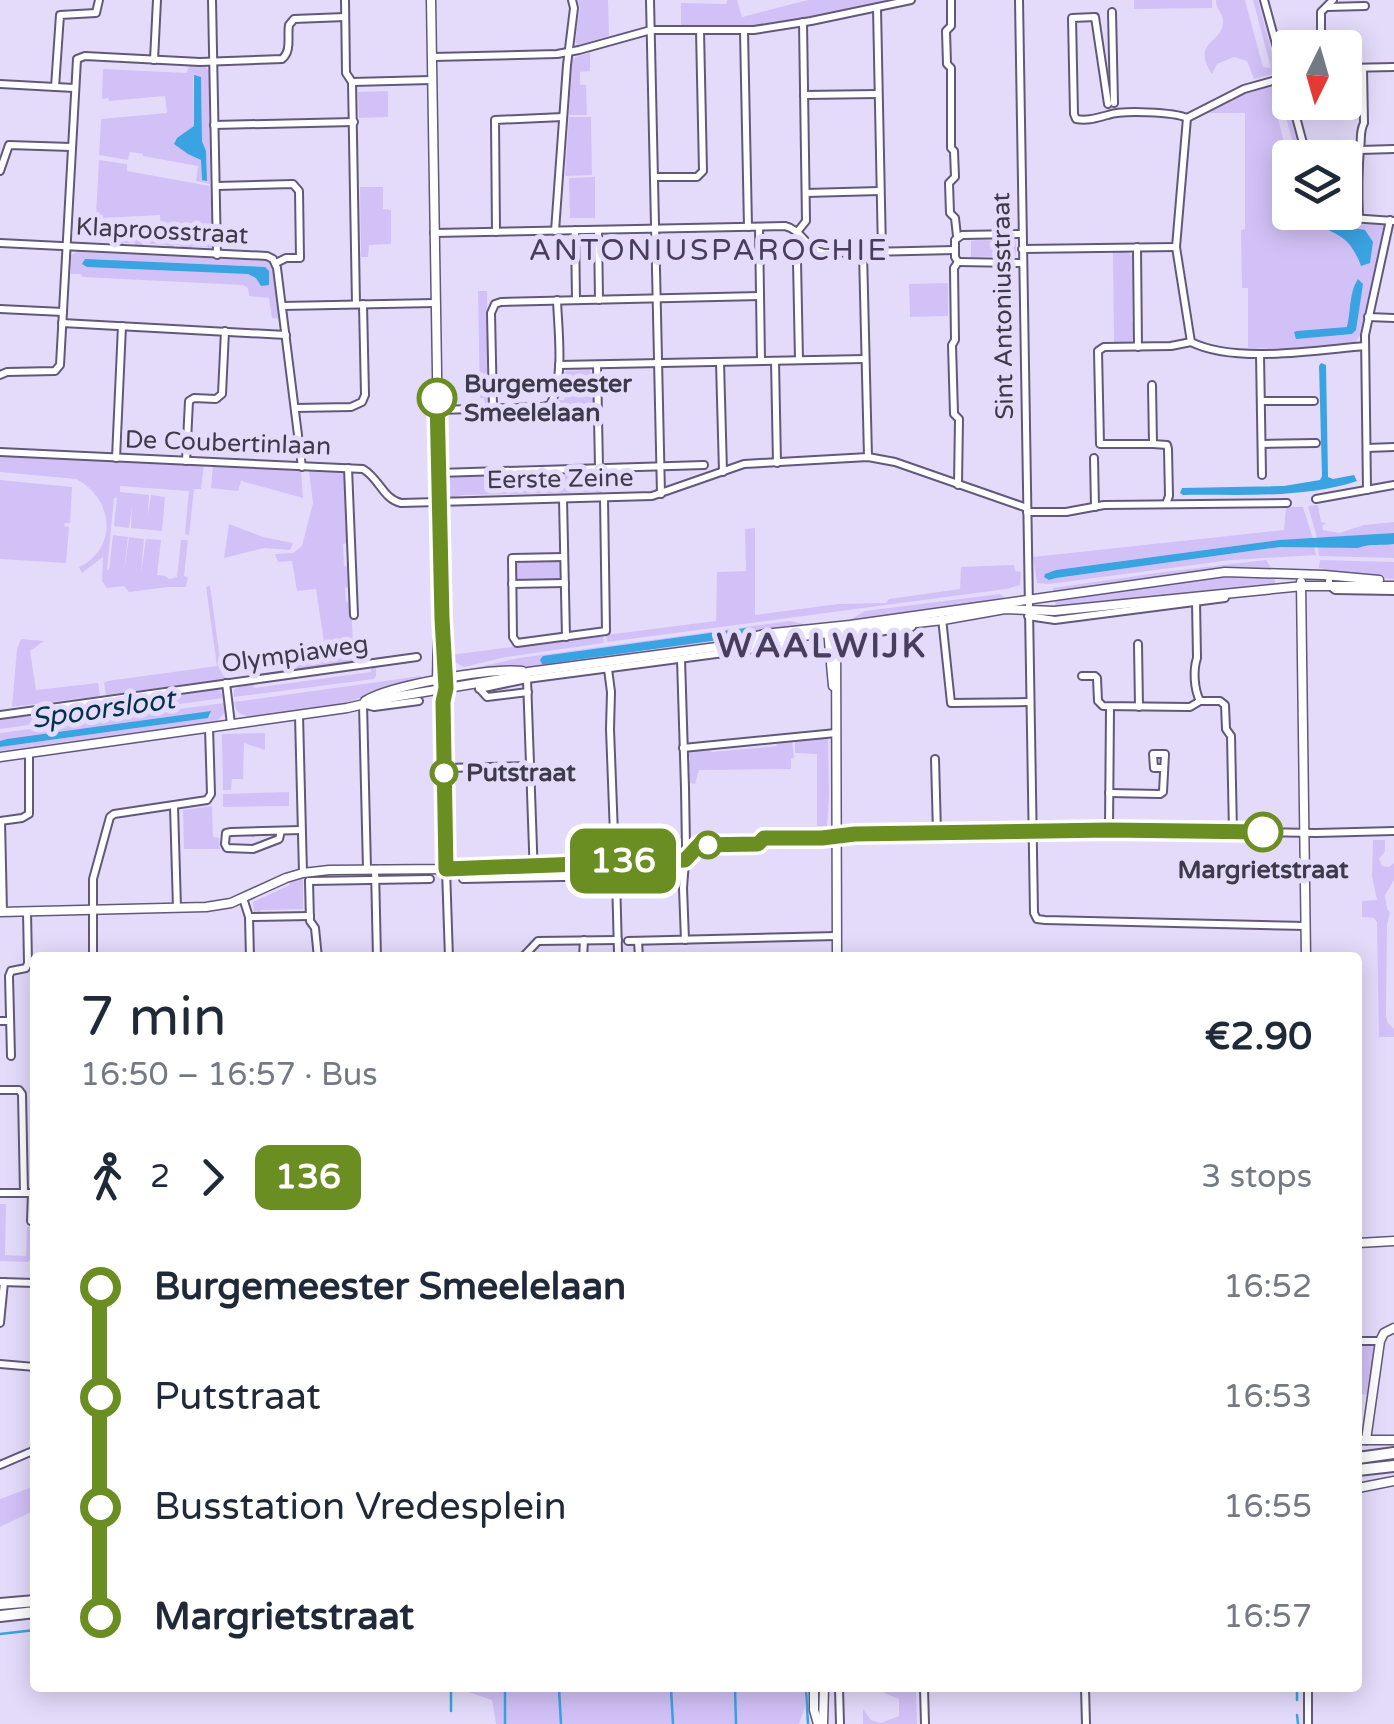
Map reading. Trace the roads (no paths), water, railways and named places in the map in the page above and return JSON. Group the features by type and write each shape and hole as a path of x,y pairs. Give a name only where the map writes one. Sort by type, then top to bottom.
{"highway":[{"path":"1362,1457 1394,1453"},
{"path":"1362,1470 1394,1466"},
{"path":"0,1604 30,1601"},
{"path":"0,1616 30,1613"}],"main road":[{"path":"2,912 206,907 243,898 286,878 371,869 446,869 438,631 442,619 431,0"},
{"path":"724,646 764,634 942,618 1028,599 1225,572 1379,580 1394,586"},
{"path":"1291,574 1299,578 1302,586 1306,952"},
{"path":"363,708 368,698 393,689 477,682 512,670 528,676 832,630 1005,610 1028,614 1379,580"},
{"path":"1329,583 1394,586"},
{"path":"832,630 838,952"},
{"path":"0,757 363,708 408,698 441,685"},
{"path":"1362,1243 1394,1241"},
{"path":"1394,1328 1380,1341 1362,1440 1394,1440"},
{"path":"1362,1487 1394,1480"},
{"path":"814,1692 814,1710 821,1724"},
{"path":"821,1724 824,1692"}],"street":[{"path":"55,87 60,15 96,13 98,0"},
{"path":"154,60 157,0"},
{"path":"212,0 217,255"},
{"path":"295,408 351,406 362,402 365,395 345,0"},
{"path":"555,231 572,0"},
{"path":"650,0 661,494"},
{"path":"430,57 568,52 651,30 744,30 911,0"},
{"path":"950,0 952,26 946,31 947,64 952,68 954,177 949,183 958,262"},
{"name":"Sint Antoniusstraat","path":"1019,0 1034,913 1045,920 1306,926"},
{"path":"1264,0 1273,30"},
{"path":"1320,30 1320,12 1333,0"},
{"path":"1326,7 1364,6"},
{"path":"877,8 882,252"},
{"path":"1111,104 1112,14 1072,18 1076,118 1096,120 1112,114 1175,113 1188,118 1244,89 1272,81"},
{"path":"0,375 58,369 75,64 80,57 213,62 282,59 288,49 290,21 345,17"},
{"path":"1095,17 1110,91"},
{"path":"798,230 806,221 802,22"},
{"path":"654,177 701,175 703,171 700,30"},
{"path":"744,30 748,227"},
{"path":"1360,140 1364,124 1364,68 1394,68"},
{"path":"352,82 431,80"},
{"path":"0,84 74,88"},
{"path":"804,96 878,94"},
{"path":"496,232 495,120 563,117"},
{"path":"1188,118 1176,247 1191,342"},
{"path":"214,125 354,122"},
{"path":"0,171 9,145 71,147"},
{"path":"1362,150 1394,149"},
{"path":"216,186 297,186 300,258 276,262"},
{"path":"806,192 880,191"},
{"path":"1362,218 1392,220 1368,317 1365,346 1367,490"},
{"path":"760,226 761,361"},
{"path":"434,234 785,226 798,230 816,252 955,250"},
{"path":"575,230 576,300"},
{"path":"598,230 600,300"},
{"path":"956,238 1022,234"},
{"name":"Klaproosstraat","path":"0,243 266,256 276,262 302,467"},
{"path":"1137,247 1138,347"},
{"path":"1022,250 1176,247"},
{"path":"863,252 868,457"},
{"path":"797,261 799,360"},
{"path":"958,262 1023,263"},
{"path":"958,262 954,268 952,345 954,414 959,420 958,485"},
{"path":"493,408 491,313 495,304 760,296"},
{"path":"437,410 550,404 559,365 557,300"},
{"path":"282,306 435,303"},
{"path":"0,309 63,312"},
{"path":"1368,317 1394,318"},
{"path":"62,323 286,334"},
{"path":"116,458 122,326"},
{"path":"186,462 188,404 191,399 216,399 222,394 226,331"},
{"path":"1165,505 1166,445 1099,442 1099,349 1191,342 1260,354 1365,346"},
{"path":"1260,354 1262,475"},
{"path":"559,365 865,359"},
{"path":"775,360 777,462"},
{"path":"720,362 722,472"},
{"path":"597,364 599,469"},
{"path":"1152,384 1153,444"},
{"path":"1261,401 1314,401"},
{"path":"1261,444 1316,443"},
{"path":"1367,448 1394,448"},
{"name":"De Coubertinlaan","path":"0,452 368,470 394,502 440,502"},
{"name":"Eerste Zeine","path":"440,502 647,497 744,464 868,457 895,462 1027,510 1066,512 1095,507 1287,503"},
{"path":"1094,458 1095,507"},
{"path":"438,473 704,465"},
{"path":"348,468 354,615"},
{"path":"1316,499 1394,485"},
{"path":"563,498 566,638"},
{"path":"564,557 512,558 514,641 521,644 566,638 604,632 607,628 604,498"},
{"path":"512,584 565,583"},
{"path":"1028,614 1055,620 1267,592 1272,588"},
{"path":"1196,601 1196,694 1200,701"},
{"path":"942,618 951,703 1030,702"},
{"path":"534,877 528,676 784,645 785,638"},
{"path":"1138,644 1139,707"},
{"name":"Olympiaweg","path":"0,715 417,657"},
{"path":"681,659 685,940"},
{"path":"608,669 615,861"},
{"path":"1082,676 1098,678 1098,702 1110,708 1190,707 1200,701 1220,701 1225,705 1226,728 1231,736 1233,832"},
{"path":"477,682 487,697 528,692"},
{"path":"226,683 231,724"},
{"path":"377,952 363,708 408,698 419,701"},
{"path":"1109,830 1110,708"},
{"path":"299,715 301,830 310,922 315,928 317,952"},
{"path":"93,952 93,878 110,818 114,814 203,802 211,794 209,727"},
{"path":"683,748 836,733"},
{"path":"2,912 0,821 29,814 29,753"},
{"path":"935,758 937,832"},
{"path":"444,768 531,766"},
{"path":"1109,793 1160,794 1163,768"},
{"path":"174,806 177,908"},
{"path":"281,831 279,839 253,849 227,848 225,844 226,833 301,830"},
{"path":"836,836 1109,830 1394,831"},
{"path":"448,952 446,869 685,860"},
{"path":"602,864 617,874"},
{"path":"418,868 418,880"},
{"path":"470,868 480,878"},
{"path":"463,879 683,871"},
{"path":"617,874 618,952"},
{"path":"307,875 430,880"},
{"path":"243,898 249,917 250,952"},
{"path":"11,1056 11,971 26,968 28,962 27,911"},
{"path":"249,917 310,916"},
{"path":"628,941 837,936"},
{"path":"584,940 584,952"},
{"path":"528,952 538,941 618,940"},
{"path":"638,941 638,952"},
{"path":"0,1021 10,1021"},
{"path":"0,1090 21,1091 24,1160 30,1193 0,1194"},
{"path":"24,1160 30,1160"},
{"path":"0,1323 2,1282 30,1282"},
{"path":"1362,1342 1380,1341"},
{"path":"0,1364 30,1367"},
{"path":"0,1464 30,1452"},
{"path":"839,1692 840,1724"},
{"path":"924,1692 925,1724"},
{"path":"1086,1692 1086,1724"},
{"path":"1308,1692 1308,1724"}],"water":[{"path":"194,75 201,77 207,181 202,180 201,160 174,144 194,126"},
{"path":"1328,230 1365,230 1373,242 1370,263 1361,266 1344,239"},
{"path":"85,259 265,267 269,271 269,285 261,286 248,274 87,267 82,264"},
{"path":"1358,279 1363,284 1356,330 1352,334 1296,339 1297,331 1347,327"},
{"path":"1321,363 1326,365 1328,477 1354,475 1357,481 1293,493 1180,493 1182,488 1284,486 1320,480"},
{"path":"1394,533 1394,544 1358,548 1280,547 1049,580 1044,577 1056,570 1279,540"},
{"path":"746,628 750,632 747,636 547,664 540,660 543,656"},
{"path":"211,711 208,718 0,747 0,741 7,739"}],"waterway":[{"path":"0,1634 30,1631"},
{"path":"451,1692 451,1711"},
{"path":"505,1692 505,1724"},
{"path":"559,1692 561,1724"},
{"path":"671,1692 673,1724"},
{"path":"735,1692 736,1724"},
{"path":"806,1692 808,1724"},
{"path":"1297,1692 1297,1700"},
{"path":"1297,1715 1298,1724"}],"place":[{"name":"Burgemeester Smeelelaan","path":"437,398"},
{"name":"Putstraat","path":"444,773"},
{"name":"Margrietstraat","path":"1263,832"}],"district":[{"name":"ANTONIUSPAROCHIE","path":"709,250"},
{"name":"WAALWIJK","path":"822,646"}],"water label":[{"name":"Spoorsloot","path":"103,709"}]}
